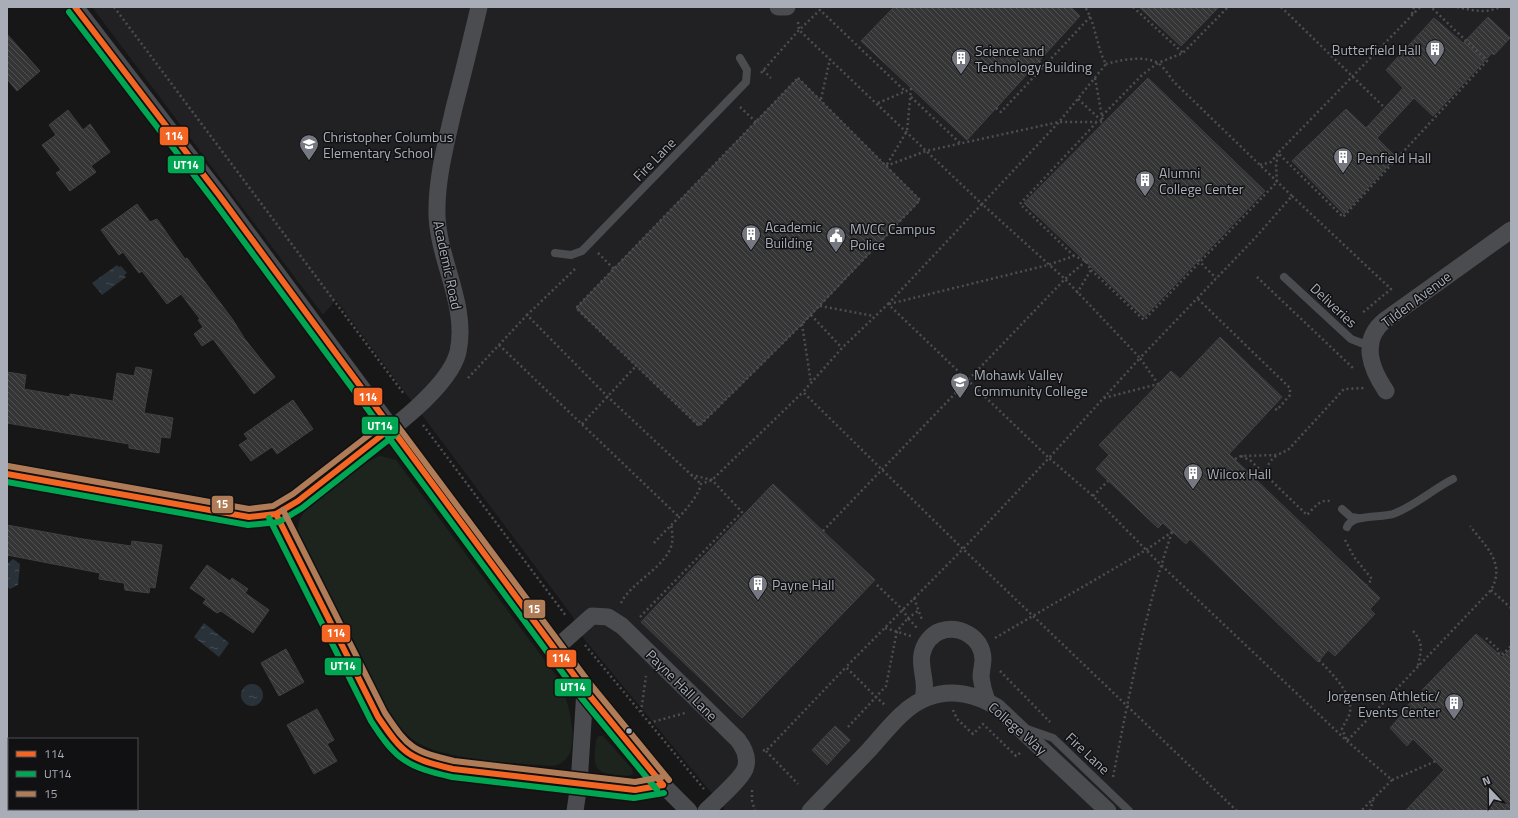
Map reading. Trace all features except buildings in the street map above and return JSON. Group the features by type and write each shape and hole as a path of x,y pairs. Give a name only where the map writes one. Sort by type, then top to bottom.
{"street":[{"path":"75,7 219,195 585,690 663,785 689,811"},
{"name":"Academic Road","path":"276,514 298,501 413,410 448,374 458,353 461,334 459,317 439,232 437,217 438,187 442,157 479,7"},
{"path":"778,7 792,13"},
{"name":"Tilden Avenue","path":"1386,391 1377,378 1371,362 1371,341 1376,330 1384,321 1511,230"},
{"path":"7,474 249,517 276,514 378,717 394,741 405,752 421,760 453,769 635,790 663,785"},
{"name":"Payne Hall Lane","path":"555,649 592,616 608,617 622,626 742,745 746,760 745,771 710,807"},
{"path":"923,699 925,683 921,664 922,653 926,643 939,632 956,629 972,636 981,650 983,659 981,677 987,701"},
{"path":"575,811 579,784 585,690"},
{"name":"College Way","path":"810,811 912,706 923,699 934,695 949,693 962,694 987,701 997,707 1108,811"}],"lane":[{"name":"Fire Lane","path":"555,253 571,255 582,251 746,82 747,70 740,58"},
{"name":"Deliveries","path":"1284,277 1351,339 1361,343 1371,341"},
{"path":"1339,507 1351,517 1358,518 1382,516 1405,509 1453,479"},
{"path":"1345,530 1350,522 1358,518"},
{"name":"Fire Lane","path":"1020,728 1053,738 1130,811"}],"path":[{"path":"114,7 405,396"},
{"path":"1085,7 1091,16 1100,53 1106,64"},
{"path":"1133,7 1183,54"},
{"path":"1102,116 1142,75 1158,63 1183,54 1228,7"},
{"path":"1281,7 1385,108"},
{"path":"1410,16 1414,7"},
{"path":"1260,165 1271,162 1420,7"},
{"path":"1278,153 1343,217 1487,61 1431,7"},
{"path":"1456,7 1481,12 1492,11 1500,7"},
{"path":"758,75 799,30 820,10 905,91"},
{"path":"792,13 799,30 1078,293 1140,358 1158,384 1103,398"},
{"path":"996,108 1001,112 1091,16"},
{"path":"1151,24 1154,21"},
{"path":"821,100 830,59"},
{"path":"701,484 712,480 803,392 842,348 888,304 1059,122 1106,64 1125,59 1140,59 1158,63 1174,82 1277,182 1391,289 1361,314"},
{"path":"1039,61 1044,66"},
{"path":"763,70 771,78"},
{"path":"798,78 920,200 811,315 699,426 576,308 756,122 798,78"},
{"path":"1095,78 1103,122"},
{"path":"878,103 911,89 907,131 886,166"},
{"path":"910,97 961,144"},
{"path":"1078,99 1103,122"},
{"path":"740,106 756,122"},
{"path":"886,166 926,151 1059,122 1103,122"},
{"path":"1096,122 1020,204 1074,256 1086,261 1091,270 1144,320 1199,261 1277,182 1276,166 1278,153"},
{"path":"766,751 884,628 963,549 1292,196"},
{"path":"594,250 614,269"},
{"path":"888,304 1048,265 1074,256"},
{"path":"823,531 1065,280 1086,261"},
{"path":"1199,261 1216,278"},
{"path":"467,379 527,315 578,266"},
{"path":"1078,293 1091,270"},
{"path":"1257,277 1356,371"},
{"path":"1198,298 1290,388 1290,396 1277,410 1273,407"},
{"path":"888,304 1049,458 1093,496 1161,565 1347,741 1392,780"},
{"path":"819,306 874,316"},
{"path":"527,315 608,397 701,484"},
{"path":"811,315 842,348"},
{"path":"802,324 811,383"},
{"path":"499,345 678,516"},
{"path":"582,424 636,366"},
{"path":"1272,483 1267,473 1267,466 1271,460 1277,455 1288,450 1344,390 1368,388"},
{"path":"803,392 963,549 1237,811"},
{"path":"428,419 423,425 569,620"},
{"path":"1235,459 1240,456 1277,455"},
{"path":"1240,456 1251,461 1272,483 1307,515 1320,502 1325,500 1339,507"},
{"path":"635,622 742,512 712,480 691,475"},
{"path":"1093,496 1108,482"},
{"path":"654,543 700,492 701,484"},
{"path":"620,609 621,602 626,595 662,560 671,549 673,541 671,524"},
{"path":"1347,741 1491,590 1497,572 1494,560 1470,526"},
{"path":"1345,530 1354,557 1372,579 1367,585"},
{"path":"993,640 1146,550 1172,532 1161,565 1127,705 1113,779"},
{"path":"877,585 902,610 918,629"},
{"path":"1491,590 1511,608"},
{"path":"914,598 918,611 925,624"},
{"path":"848,727 886,686 897,631 908,618 918,611"},
{"path":"884,628 912,637"},
{"path":"1413,631 1420,639 1421,650 1418,666"},
{"path":"1486,638 1500,653 1503,654 1511,646"},
{"path":"582,642 650,724 710,807"},
{"path":"1319,660 1338,680 1349,702 1350,714 1342,729 1347,741"},
{"path":"846,667 876,698 888,708"},
{"path":"640,713 647,670"},
{"path":"953,709 957,719 973,734 983,724 1016,756 1024,748"},
{"path":"650,724 689,712"},
{"path":"759,748 766,751 798,784"},
{"path":"1361,811 1392,780 1436,761"},
{"path":"1370,811 1373,799"}],"shaded area":[{"name":"Mohawk Valley Community College","path":"92,7 1511,7 1511,811 723,811 724,808 584,639 573,617 336,300 323,315"},
{"path":"381,456 396,460 560,681 567,703 572,730 572,743 569,754 562,762 551,766 519,764 480,760 443,752 415,741 400,728 388,711 302,547 298,532 298,524 301,517 314,502 351,473"},
{"path":"599,736 603,736 632,769 633,774 627,776 611,774 602,772 596,767 595,750 596,740"}],"water":[{"path":"117,265 119,267 121,266 127,273 124,275 126,277 102,295 92,283"},
{"path":"13,559 20,564 18,585 10,589 7,587 7,564"},
{"path":"204,623 229,643 219,657 194,637"},
{"path":"252,684 260,687 263,695 260,703 252,706 244,703 241,695 244,687"}],"transit line":[{"name":"114","path":"75,7 219,195 585,690 663,785"},
{"name":"UT14","path":"69,12 213,200 579,695 657,790"},
{"name":"15","path":"8,466 249,509 273,506 293,494 387,421 394,421 591,685 669,780"},
{"name":"114","path":"7,474 249,517 276,514 298,501 391,428"},
{"name":"UT14","path":"7,482 248,525 279,522 302,508 396,434"},
{"name":"15","path":"283,510 385,713 400,734 413,747 420,751 454,761 635,782 662,777"},
{"name":"114","path":"276,514 378,717 394,740 408,753 426,762 453,769 635,790 663,785"},
{"name":"UT14","path":"269,518 371,721 388,745 404,760 424,770 452,777 634,798 664,793"}],"place":[{"name":"Butterfield Hall","path":"1435,66"},
{"name":"Science and Technology Building","path":"961,75"},
{"name":"Christopher Columbus Elementary School","path":"309,161"},
{"name":"Penfield Hall","path":"1343,174"},
{"name":"Alumni College Center","path":"1145,197"},
{"name":"Academic Building","path":"751,251"},
{"name":"MVCC Campus Police","path":"836,253"},
{"name":"Mohawk Valley Community College","path":"960,399"},
{"name":"Wilcox Hall","path":"1193,490"},
{"name":"Payne Hall","path":"758,601"},
{"name":"Jorgensen Athletic/ Events Center","path":"1454,720"}]}
